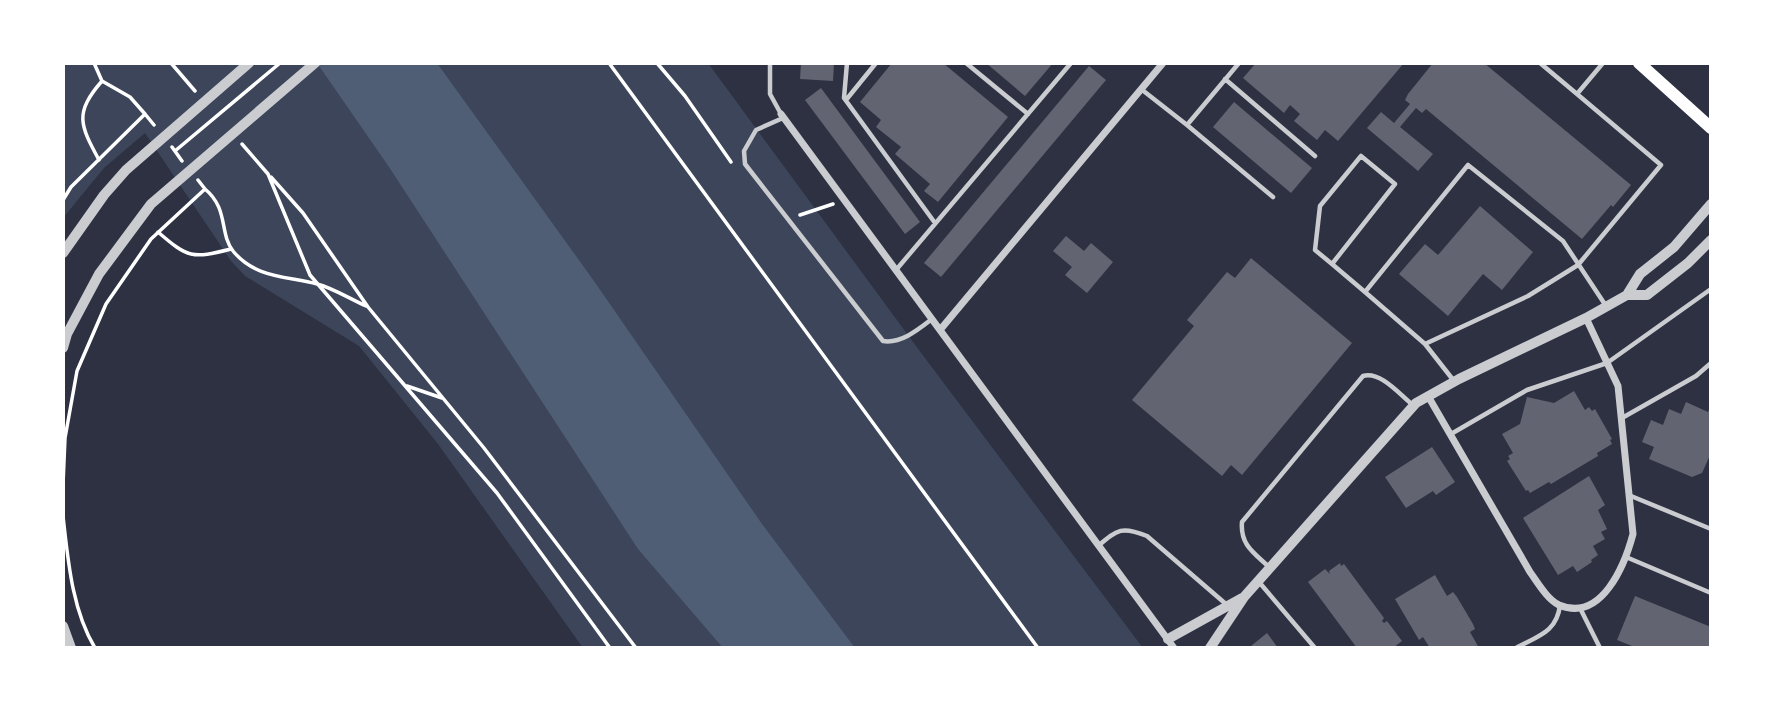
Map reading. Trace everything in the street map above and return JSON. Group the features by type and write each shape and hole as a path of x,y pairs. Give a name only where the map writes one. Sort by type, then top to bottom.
{"main road":[{"path":"1639,63 1711,128"}],"street":[{"path":"63,253 104,195 127,170 249,63"},
{"path":"63,348 67,334 99,274 151,204 315,63"},
{"path":"940,330 1160,66"},
{"path":"782,116 1171,644 1244,597"},
{"path":"1210,648 1244,597 1413,406 1454,381 1586,318 1627,295 1640,274 1674,247 1711,204"},
{"path":"1627,295 1647,295 1688,263 1711,240"},
{"path":"1428,396 1530,572 1550,598 1560,606 1580,607 1593,603 1615,581 1633,534 1618,386 1586,318"},
{"path":"63,626 71,648"}],"lane":[{"path":"770,63 770,94 782,116 756,130 744,151 745,164 883,341 897,341 933,319"},
{"path":"847,63 844,98 935,223"},
{"path":"846,100 876,63"},
{"path":"966,63 1028,114"},
{"path":"896,270 1071,63"},
{"path":"1151,63 1160,66"},
{"path":"1187,125 1238,63"},
{"path":"1425,344 1528,296 1578,265 1661,165 1540,63"},
{"path":"1577,94 1603,63"},
{"path":"1225,79 1315,156"},
{"path":"1141,89 1273,197"},
{"path":"1332,264 1395,184 1361,156 1320,206 1315,250 1425,344 1454,381"},
{"path":"1365,292 1468,165 1563,241 1606,307"},
{"path":"1450,434 1527,390 1607,363 1711,289"},
{"path":"1622,418 1696,376 1711,363"},
{"path":"1270,568 1251,551 1241,535 1242,522 1363,376 1369,374 1380,378 1413,406"},
{"path":"1631,496 1711,529"},
{"path":"1098,546 1116,531 1131,530 1147,536 1228,606"},
{"path":"1626,557 1711,593"},
{"path":"1258,581 1315,648"},
{"path":"1516,648 1548,631 1559,619 1560,606"},
{"path":"1580,607 1600,648"}],"path":[{"path":"94,63 102,81 130,97 145,114"},
{"path":"174,151 280,63"},
{"path":"609,63 1038,648"},
{"path":"99,160 83,130 82,118 89,96 102,81"},
{"path":"234,135 303,213 368,307 484,448 636,648"},
{"path":"268,174 310,275 497,493 610,648"},
{"path":"205,189 216,199 231,249 247,265 281,279 318,284 368,307"},
{"path":"158,232 182,253 207,255 231,249"},
{"path":"405,386 443,398"},
{"path":"63,516 70,574 87,634 95,648"}],"shaded area":[{"path":"63,63 708,63 1143,648 583,648 438,444 359,346 245,276 231,261 145,133 104,168 63,218"},
{"path":"317,63 437,63 594,281 762,524 855,648 723,648 638,549 389,167"}],"building":[{"path":"801,63 834,63 833,81 800,79"},
{"path":"892,63 943,63 1008,117 938,202 924,191 930,184 895,154 901,147 876,127 881,120 860,102"},
{"path":"986,63 1053,63 1025,96"},
{"path":"1256,63 1404,63 1338,141 1325,130 1317,140 1294,121 1300,114 1290,105 1284,113 1243,78"},
{"path":"1433,63 1484,63 1631,185 1582,239 1426,109 1422,113 1416,108 1400,127 1433,154 1418,171 1367,128 1381,112 1394,123 1410,104 1405,100 1408,94"},
{"path":"1089,66 1106,80 941,277 924,263"},
{"path":"821,88 920,222 905,234 805,100"},
{"path":"1234,102 1312,168 1291,193 1213,127"},
{"path":"1480,206 1533,252 1502,290 1483,274 1448,316 1399,274 1425,244 1438,255"},
{"path":"1066,236 1084,251 1091,243 1113,262 1087,293 1065,275 1072,267 1053,251"},
{"path":"1251,258 1352,343 1242,475 1231,465 1222,476 1132,400 1194,326 1187,320 1227,272 1235,278"},
{"path":"1574,391 1585,410 1589,407 1592,411 1595,409 1612,439 1612,444 1597,453 1598,456 1551,484 1549,482 1530,493 1507,461 1510,459 1508,456 1513,453 1502,434 1520,424 1527,397 1554,403"},
{"path":"1686,402 1708,412 1711,405 1711,453 1702,473 1692,477 1649,459 1654,447 1642,442 1651,420 1663,425 1669,409 1681,414"},
{"path":"1432,447 1455,482 1436,495 1433,491 1406,508 1385,477"},
{"path":"1589,476 1605,505 1598,510 1607,529 1601,532 1605,539 1593,546 1598,555 1592,562 1577,572 1573,566 1558,575 1523,518"},
{"path":"1340,563 1341,566 1344,564 1384,618 1382,621 1387,621 1402,641 1393,648 1357,648 1308,582 1325,569 1330,574 1329,571"},
{"path":"1435,575 1447,596 1453,592 1457,597 1473,624 1475,629 1470,632 1479,648 1430,648 1423,637 1419,640 1395,599"},
{"path":"1635,596 1711,627 1711,648 1637,648 1617,640"},
{"path":"1267,633 1278,648 1252,648 1251,646"}]}
